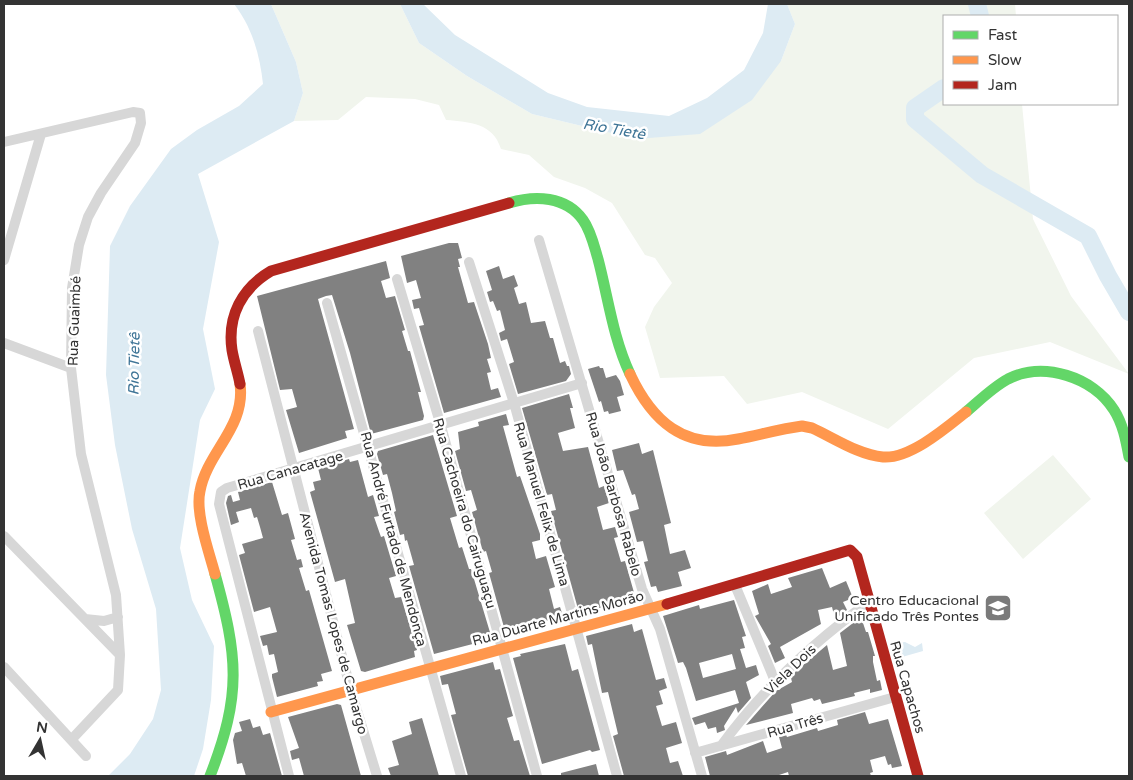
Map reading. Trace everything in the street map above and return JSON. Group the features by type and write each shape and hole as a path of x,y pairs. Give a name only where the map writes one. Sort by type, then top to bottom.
{"street":[{"name":"Rua Guaimbé","path":"4,142 133,112 140,113 141,118 135,143 101,193 88,217 79,245 72,288 71,368 81,454 116,595 120,655 120,681 114,695 72,739"},
{"path":"4,260 42,134"},
{"path":"210,776 225,736 232,705 234,672 199,493 203,475 226,439 241,406 242,392 231,334 240,297 250,284 276,269 515,201 537,198 550,199 570,208 585,223 596,254 625,362 642,402 661,424 672,431 696,440 712,442 802,426 812,428 874,455 895,458 907,454 1008,379 1020,373 1043,372 1073,378 1086,383 1106,398 1118,419 1129,457"},
{"name":"Rua João Barbosa Rabelo","path":"539,240 642,589 660,629 702,776"},
{"name":"Rua Manuel Felix de Lima","path":"469,262 514,403 617,776"},
{"name":"Rua Cachoeira do Cairuguaçu","path":"397,279 441,426 537,776"},
{"name":"Rua André Furtado de Mendonça","path":"326,303 369,447 461,776"},
{"name":"Avenida Tomas Lopes de Camargo","path":"258,331 292,470 351,691 377,776"},
{"path":"4,343 71,368"},
{"name":"Rua Canacatage","path":"289,776 246,614 220,499 221,492 227,488 582,383"},
{"path":"4,536 120,655"},
{"name":"Rua Duarte Martins Morão","path":"271,712 651,609 850,550"},
{"name":"Rua Capachos","path":"850,550 857,557 918,776"},
{"path":"735,585 775,681"},
{"name":"Viela Dois","path":"721,746 744,714 775,681 839,623 869,602"},
{"path":"84,618 97,621 118,617"},
{"path":"4,667 86,756"},
{"name":"Rua Três","path":"695,753 895,696"}],"shaded area":[{"path":"271,4 400,4 419,43 467,76 532,114 636,139 781,61 795,24 787,4 1015,4 1016,15 943,15 943,105 1022,105 1033,219 1071,296 1129,374 1050,342 974,358 888,429 802,392 747,404 724,376 660,378 645,327 654,307 672,283 655,258 645,255 612,203 585,188 554,177 529,155 501,149 492,134 480,126 472,123 446,120 439,105 415,99 366,97 338,120 294,121 303,93 296,62"},
{"path":"1053,455 1091,499 1023,559 984,513"}],"water":[{"name":"Rio Tietê","path":"234,4 271,4 296,62 303,93 294,121 198,174 219,242 203,329 215,389 200,420 180,548 192,600 214,646 211,700 203,749 194,776 108,776 130,754 153,719 161,690 156,609 132,529 115,445 106,375 110,246 130,206 171,149 197,130 239,106 263,84 260,62 254,42 246,22"},
{"name":"Rio Tietê","path":"400,4 423,4 455,35 548,93 587,107 669,116 707,98 744,70 763,33 768,4 787,4 795,24 781,61 752,100 700,134 636,139 532,114 467,76 419,43"},
{"path":"905,642 915,647 922,643 923,651 902,657 898,643"}],"building":[{"path":"449,243 458,243 462,258 458,259 460,267 458,267 468,303 474,302 488,344 491,358 487,359 491,372 487,373 491,390 498,388 501,397 444,413 419,326 424,325 419,308 414,309 412,300 421,298 416,280 407,283 401,256"},
{"path":"386,261 390,278 381,281 386,298 395,296 405,330 402,331 408,351 410,351 421,392 418,392 424,416 423,420 371,434 350,353 332,295 326,296 318,299 354,429 345,431 347,438 299,453 286,410 297,407 292,389 280,390 257,296"},
{"path":"499,266 503,279 514,275 518,286 514,288 519,304 526,302 531,323 545,321 550,338 553,338 560,363 565,361 567,366 569,366 571,374 566,381 518,394 509,364 514,362 507,339 501,341 499,333 505,330 500,310 497,311 493,301 490,302 487,292 492,290 486,271"},
{"path":"599,366 603,368 606,378 616,375 620,381 624,395 617,397 621,411 609,414 608,411 604,412 601,401 599,402 588,369"},
{"path":"569,394 573,408 570,408 575,428 558,433 563,451 588,447 599,488 604,486 609,503 597,507 603,530 615,527 618,537 614,538 621,562 625,561 635,596 633,600 587,611 586,607 578,609 551,511 556,510 552,494 547,495 522,408"},
{"path":"506,414 509,425 503,426 517,477 520,476 540,534 540,540 532,542 536,559 546,556 555,587 549,589 554,609 560,607 563,616 512,631 512,629 505,631 489,573 492,572 486,551 483,552 472,512 477,510 471,490 466,491 455,451 460,449 458,432 479,426 478,422"},
{"path":"433,435 457,516 450,518 459,548 462,547 469,569 471,569 492,639 434,654 409,566 414,565 407,540 405,541 404,534 400,535 387,474 383,475 377,454 378,451"},
{"path":"639,443 642,454 653,450 671,523 664,525 670,554 685,550 691,568 678,572 682,586 658,592 656,586 651,587 644,562 648,561 643,541 637,542 629,512 639,509 635,494 632,495 623,470 617,471 612,450"},
{"path":"349,459 350,462 358,460 368,497 373,495 379,516 374,517 381,537 384,536 396,576 389,578 395,598 401,597 417,650 414,651 415,657 365,672 361,671 347,625 355,623 345,579 335,582 310,492 315,490 313,482 321,480 318,468"},
{"path":"272,482 282,515 288,513 295,539 291,540 297,560 301,559 303,567 299,568 306,591 309,590 332,671 321,674 323,681 317,682 318,686 277,697 272,677 272,674 278,672 274,654 269,655 267,645 263,646 260,636 277,632 270,607 254,612 239,555 245,553 242,544 263,538 257,517 254,518 251,508 236,512 239,522 231,525 226,503 228,496 231,495 233,502 240,500 238,492"},
{"path":"822,568 830,588 846,581 853,598 843,602 847,610 839,616 837,611 834,615 832,607 818,610 821,624 780,647 785,658 775,663 768,646 771,644 755,616 759,614 752,591 768,584 771,594 792,587 788,578"},
{"path":"734,600 746,636 742,637 745,648 740,649 746,668 756,665 759,675 746,682 751,698 738,713 736,707 724,726 725,730 717,733 716,727 708,729 705,722 695,725 692,718 739,703 735,690 696,701 686,668 683,662 678,663 663,616 699,605 700,609","holes":["732,654 736,669 703,678 699,663"]},
{"path":"861,617 866,632 868,632 875,656 873,656 873,662 877,681 880,680 882,690 870,693 870,689 854,693 855,696 822,704 820,699 814,701 812,698 791,704 793,713 746,725 776,691 792,682 791,678 796,671 827,645 833,670 847,666 840,633"},
{"path":"632,624 634,632 642,629 656,680 664,678 667,688 659,691 663,704 656,706 662,726 676,722 682,743 666,748 670,763 678,761 683,776 624,776 613,736 618,734 608,692 602,693 592,644 588,645 586,636"},
{"path":"565,644 572,671 578,669 600,750 592,752 590,750 542,764 513,658 521,656 520,654"},
{"path":"493,662 495,670 500,669 513,716 507,718 514,741 519,740 530,776 468,776 451,715 456,714 448,684 442,685 440,676"},
{"path":"337,704 341,705 361,776 304,776 299,758 292,760 290,751 299,748 288,717"},
{"path":"865,712 869,724 888,719 902,766 892,768 891,764 888,765 885,756 870,760 873,772 870,773 871,776 789,776 788,772 776,776 710,776 705,757 726,751 727,755 763,741 767,753 782,748 779,737 786,735 787,737 817,728 818,731 838,725 837,720"},
{"path":"422,718 439,776 391,776 388,768 399,765 392,741 412,734 409,722"},
{"path":"250,719 253,728 260,726 263,735 270,733 282,776 246,776 242,763 237,764 233,740 235,733 242,731 239,722"},
{"path":"596,764 599,776 561,776 561,773"}],"waterway":[{"path":"977,4 980,15"},
{"path":"943,89 915,108 915,119 982,175 1088,236 1129,312"}],"traffic: fast":[{"path":"509,203 529,199 559,202 568,206 583,220 594,244 615,332 630,374"},
{"path":"966,412 986,394 1008,379 1022,374 1037,372 1067,375 1081,381 1105,398 1117,415 1122,427 1129,457"},
{"path":"210,776 228,722 233,675 228,629 215,574"}],"traffic: slow":[{"path":"630,374 649,406 660,418 686,436 701,440 738,439 802,426 812,428 847,446 874,456 893,456 916,448 966,412"},
{"path":"215,574 199,510 200,491 210,464 232,426 237,413 240,399 240,384"},
{"path":"271,712 667,604"}],"traffic: jam":[{"path":"240,384 232,350 231,338 234,315 239,304 252,286 271,271 509,203"},
{"path":"667,604 850,550 857,557 918,776"}],"place":[{"name":"Centro Educacional Unificado Três Pontes","path":"998,608"}]}
